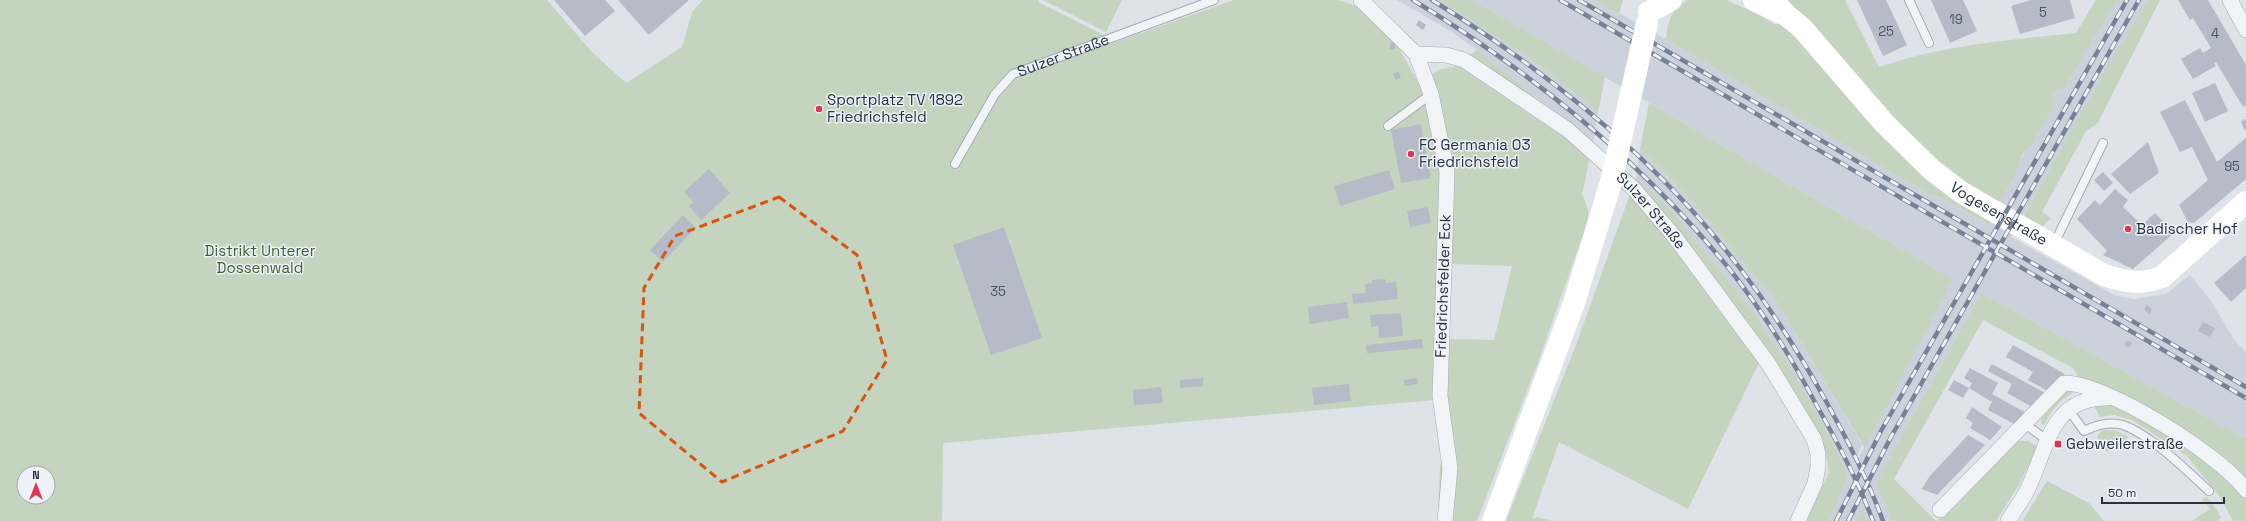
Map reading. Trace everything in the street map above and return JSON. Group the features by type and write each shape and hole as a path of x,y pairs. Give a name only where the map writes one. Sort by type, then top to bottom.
{"street":[{"path":"1361,0 1416,54"},
{"path":"1493,521 1574,303 1611,182 1649,12 1671,0"},
{"name":"Vogesenstraße","path":"1754,0 1779,7 1802,28 1885,124 1932,170 1961,192 2104,275 2124,281 2144,283 2162,277 2246,202"},
{"path":"2230,0 2246,30"},
{"name":"Friedrichsfelder Eck","path":"1416,54 1431,94 1447,172 1440,396 1450,468 1450,479 1444,521"},
{"name":"Sulzer Straße","path":"1416,54 1446,55 1464,60 1568,130 1634,188 1674,236 1768,363 1814,438 1818,466 1815,483 1798,521"},
{"path":"1940,510 2064,383 2074,383 2114,398 2157,421 2220,465 2246,490"},
{"path":"2008,521 2030,485 2054,425 2068,409 2077,402 2093,398 2114,398"}],"lane":[{"name":"Sulzer Straße","path":"955,164 995,94 1014,74 1214,0"},
{"path":"1909,0 1929,43"},
{"path":"1388,126 1431,94"},
{"path":"2054,245 2102,143"},
{"path":"2068,409 2084,432 2094,426 2106,424 2122,425 2134,431 2172,457 2208,491"},
{"path":"2025,424 2047,440"}],"highlighted area":[{"path":"779,197 857,255 887,360 843,431 722,482 639,413 644,288 675,236"}],"shaded area":[{"path":"1397,0 1440,0 1537,63 1598,112 1593,144 1477,50 1450,31"},
{"path":"1472,0 1595,0 1666,39 1925,192 1944,199 1988,225 1997,202 2017,169 2018,163 2053,107 2051,100 2057,90 2063,88 2117,0 2148,0 2011,237 2116,296 2135,299 2166,294 2190,275 2211,301 2235,341 2246,352 2246,439 1981,293 1876,483 1892,521 1867,521 1863,509 1856,521 1829,521 1848,477 1789,366 1751,309 1673,212 1636,177 1640,149 1686,195 1777,302 1862,444 1852,470 1953,279"}],"green space":[{"name":"Distrikt Unterer Dossenwald","path":"0,0 547,0 592,52 626,83 682,47 692,12 703,0 1039,0 1038,2 1104,35 1107,45 1234,0 1339,0 1358,7 1392,36 1419,84 1440,69 1453,67 1477,50 1593,144 1582,194 1588,209 1588,221 1537,365 1477,521 1452,521 1438,516 1440,466 1449,442 1446,399 943,443 942,521 0,521","holes":["1452,264 1512,266 1494,340 1448,339 1446,332"]},
{"path":"1043,0 1122,0 1106,32"},
{"path":"1440,0 1472,0 1605,77 1598,112 1537,63"},
{"path":"1595,0 1623,0 1619,14"},
{"path":"1689,0 1726,0 1756,13 1776,25 1792,6 1786,0 1845,0 1879,67 1927,53 1952,48 2076,33 2096,0 2117,0 2063,89 2057,90 2051,100 2053,107 2029,148 2023,153 2016,172 1998,204 1989,225 1944,199 1925,192 1666,39 1669,21 1674,11"},
{"path":"2148,0 2160,0 2098,123 2086,131 2042,212 2051,218 2040,229 2022,219 2101,78"},
{"path":"1649,103 1953,279 1865,448 1777,302 1686,195 1640,149"},
{"path":"1636,177 1673,212 1751,309 1789,366 1828,434 1848,477 1829,521 1806,521 1829,472 1826,457 1818,437 1743,319 1716,308 1738,330 1759,363 1688,509 1559,442 1532,519 1538,517 1552,521 1506,521 1576,345"},
{"path":"1981,293 2246,439 2246,521 2233,521 2220,497 2187,456 2132,420 2114,415 2100,417 2073,368 1983,320 1894,479 1936,521 1892,521 1876,483"},
{"path":"2071,389 2076,391 2057,405 2044,425 2041,424 2047,408 2066,391"},
{"path":"2101,431 2117,431 2129,437 2107,452 2097,437"},
{"path":"2019,441 2028,441 2037,447 2020,483 1996,521 1937,521 2009,445"},
{"path":"2047,481 2089,503 2104,521 2022,521"},
{"path":"2207,497 2216,508 2221,518 2217,521 2192,521 2210,509 2202,499"},
{"path":"1863,508 1867,521 1856,521"}],"building":[{"path":"554,0 605,0 615,11 585,36"},
{"path":"618,0 689,0 649,35"},
{"path":"1857,0 1886,0 1907,45 1883,56"},
{"path":"1931,0 1963,0 1977,31 1950,43"},
{"path":"2031,0 2070,0 2075,18 2020,34 2011,6"},
{"path":"2178,0 2208,0 2246,65 2246,105 2243,107 2216,62 2214,63 2216,66 2193,79 2181,59 2200,48 2203,53 2211,48 2193,18 2190,20"},
{"path":"1419,20 1426,25 1423,30 1416,25"},
{"path":"1390,43 1395,43 1395,49 1390,49"},
{"path":"1398,71 1401,77 1396,80 1393,74"},
{"path":"2215,83 2228,111 2205,122 2192,93"},
{"path":"2185,100 2217,162 2246,138 2246,179 2194,223 2188,222 2179,205 2208,180 2192,147 2180,152 2160,112"},
{"path":"2246,119 2246,129 2244,130 2241,121"},
{"name":"FC Germania 03 Friedrichsfeld","path":"1421,124 1431,178 1401,183 1391,130"},
{"path":"2148,142 2159,173 2130,194 2111,174"},
{"path":"709,169 730,193 701,220 689,206 694,202 684,192"},
{"path":"1389,170 1395,189 1340,206 1334,186"},
{"path":"2103,172 2113,183 2104,191 2094,180"},
{"name":"Badischer Hof","path":"2115,189 2128,200 2123,207 2142,225 2155,213 2174,233 2133,269 2103,255 2107,251 2077,219 2095,200 2100,205"},
{"path":"1428,207 1431,223 1410,227 1407,211"},
{"path":"683,215 696,228 663,262 650,250"},
{"path":"1004,227 1042,338 991,355 953,245"},
{"path":"2246,255 2246,288 2231,302 2214,283"},
{"path":"1385,279 1386,283 1396,282 1398,299 1353,304 1352,294 1366,293 1365,284 1372,283 1372,280"},
{"path":"1347,302 1349,318 1310,324 1308,307"},
{"path":"2147,305 2152,309 2150,314 2144,310"},
{"path":"1401,313 1403,336 1379,338 1378,326 1371,327 1370,315"},
{"path":"2203,322 2215,328 2210,337 2198,331"},
{"path":"1422,339 1423,348 1367,353 1366,345"},
{"path":"2127,340 2132,343 2129,348 2124,345"},
{"path":"2013,345 2065,374 2048,391 2028,380 2033,372 2006,357"},
{"path":"1992,364 2045,393 2032,407 2007,393 2012,384 1988,371"},
{"path":"1970,368 1998,383 1992,394 2026,413 2014,424 1988,410 1992,402 1969,388 1972,383 1964,378"},
{"path":"1203,378 1203,386 1180,388 1180,380"},
{"path":"1417,378 1418,384 1405,386 1404,380"},
{"path":"1954,380 1969,388 1963,398 1948,390"},
{"path":"1349,384 1351,401 1314,405 1312,388"},
{"path":"1161,387 1163,403 1134,405 1133,390"},
{"path":"1972,407 2002,427 1990,440 1970,428 1973,423 1966,418"},
{"path":"1968,435 1985,445 1937,495 1922,489 1929,477"}],"railway":[{"path":"1413,0 1458,28 1501,58 1584,122 1661,193 1697,231 1743,287 1788,354 1840,448 1861,491 1873,521"},
{"path":"1432,0 1517,56 1598,120 1673,190 1707,227 1763,300 1807,368 1850,446 1883,521"},
{"path":"1560,0 2246,398"},
{"path":"1579,0 2246,387"},
{"path":"1836,521 1881,431 2127,0"},
{"path":"1848,521 1891,437 2139,0"}],"place":[{"name":"Sportplatz TV 1892 Friedrichsfeld","path":"819,109"},
{"name":"FC Germania 03 Friedrichsfeld","path":"1411,154"},
{"name":"Badischer Hof","path":"2128,229"},
{"name":"Gebweilerstraße","path":"2058,444"}]}
